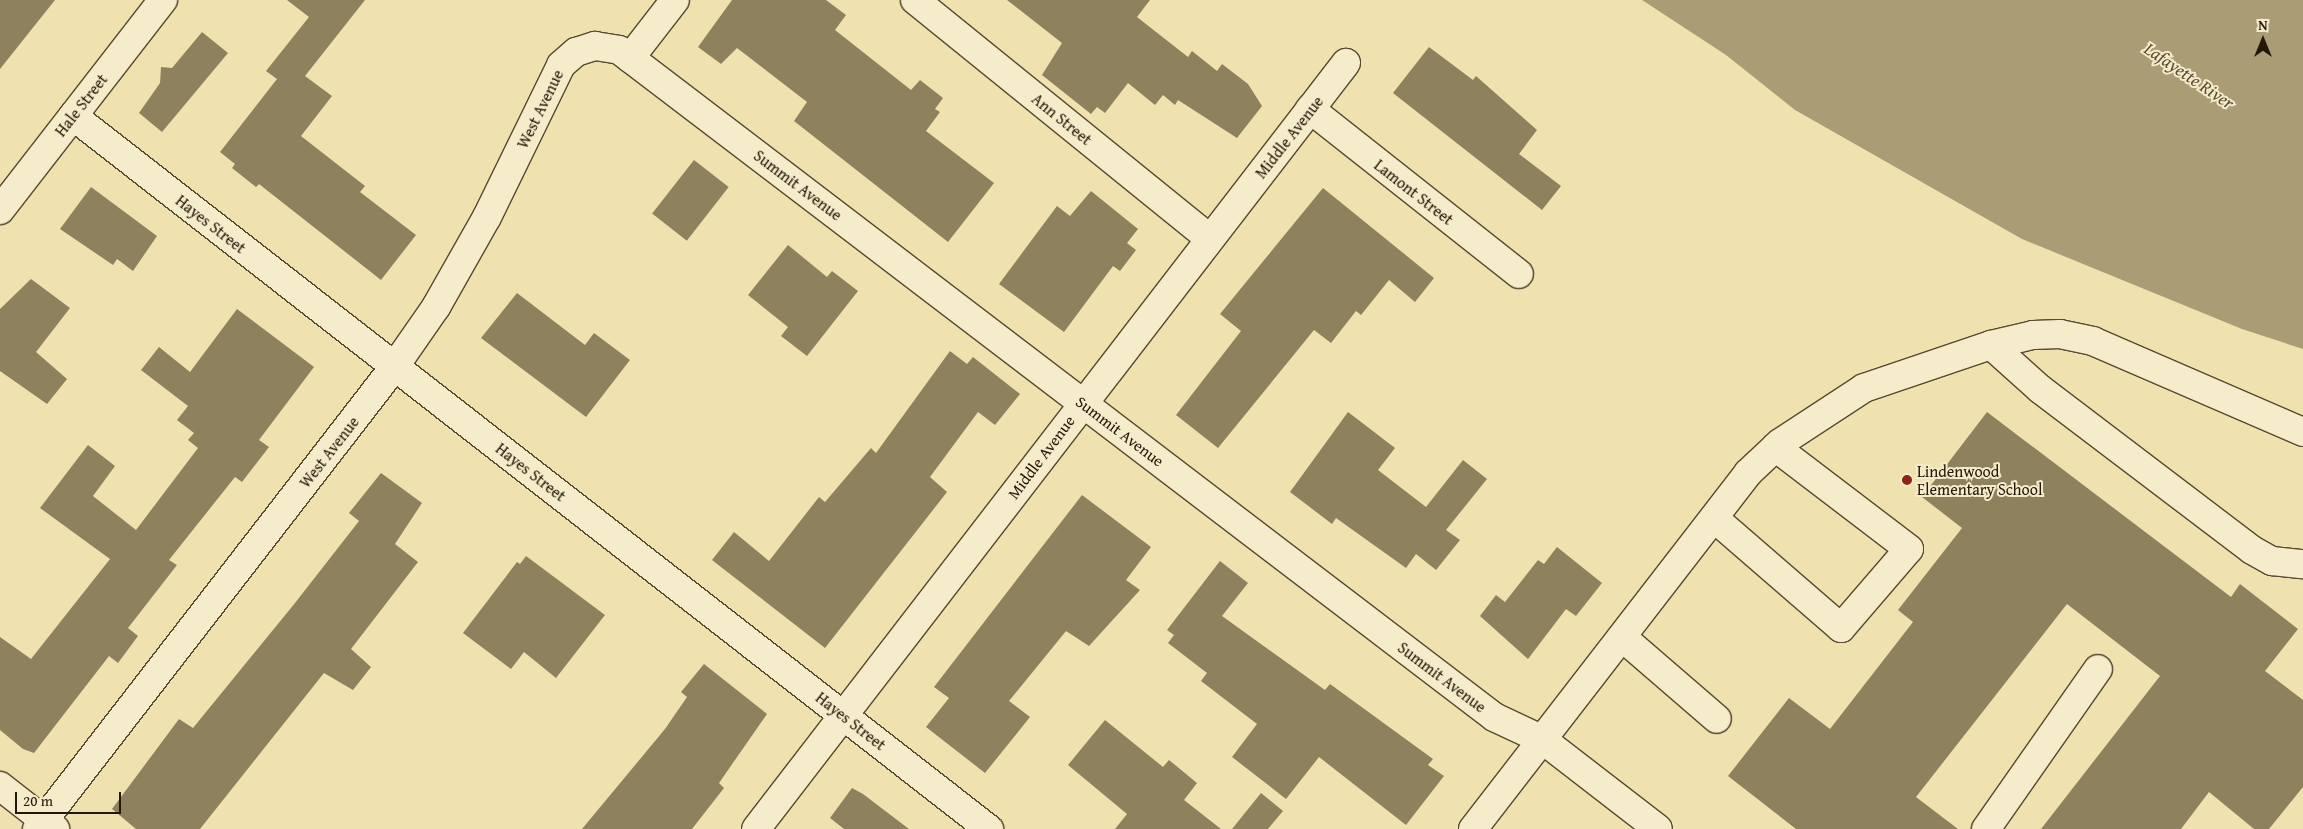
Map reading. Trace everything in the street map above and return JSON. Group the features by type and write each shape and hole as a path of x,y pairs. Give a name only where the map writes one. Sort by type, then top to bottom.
{"street":[{"name":"Hale Street","path":"0,210 163,0"},
{"path":"630,58 675,0"},
{"name":"Ann Street","path":"915,0 1209,238"},
{"name":"Summit Avenue","path":"579,51 595,46 618,50 630,58 1494,717 1543,740 1658,829"},
{"name":"West Avenue","path":"45,826 395,366 436,307 487,217 561,65 579,51"},
{"name":"Middle Avenue","path":"756,829 1082,402 1346,63"},
{"name":"Lamont Street","path":"1310,109 1519,274"},
{"name":"Hayes Street","path":"73,116 989,829"},
{"path":"1473,829 1714,518 1775,447 1825,409 1864,388 1991,345 2033,335 2060,334 2093,342 2303,432"},
{"path":"1991,345 2040,389 2252,550 2272,561 2303,564"},
{"path":"1714,518 1841,628 1848,621 1909,549 1775,447"},
{"path":"1622,638 1716,719"},
{"path":"1986,829 2098,669"},
{"path":"0,786 45,826"}],"water":[{"name":"Lafayette River","path":"1642,0 2303,0 2303,349 2242,329 2022,239 1795,110 1726,55"}],"building":[{"path":"0,0 55,0 0,69"},
{"path":"287,0 365,0 305,76 332,96 301,136 365,186 360,192 416,235 381,280 259,184 256,187 232,168 235,164 220,152 277,79 266,71 309,17"},
{"path":"732,0 826,0 846,15 835,30 911,90 920,80 943,98 935,109 940,112 926,131 994,183 948,242 794,121 807,102 737,48 721,64 698,47"},
{"path":"1007,0 1150,0 1137,17 1188,57 1192,51 1217,71 1222,64 1248,84 1262,106 1237,138 1178,100 1175,105 1163,95 1155,105 1128,83 1105,113 1097,107 1091,114 1042,75 1062,43"},
{"path":"202,32 228,53 162,132 139,113 160,83 161,67 172,68"},
{"path":"1429,47 1473,80 1476,76 1537,130 1519,154 1561,186 1542,210 1393,93"},
{"path":"694,160 729,187 687,241 652,214"},
{"path":"91,187 157,236 133,271 117,259 113,265 60,229"},
{"path":"1323,188 1434,278 1415,302 1389,280 1361,315 1356,311 1331,343 1314,330 1218,448 1176,415 1241,331 1220,314"},
{"path":"1091,191 1138,229 1127,243 1136,250 1120,271 1113,266 1064,332 999,284 1057,206 1070,216"},
{"path":"788,245 827,277 832,271 858,291 807,356 781,336 788,327 748,295"},
{"path":"31,279 70,308 36,352 67,379 47,404 0,371 0,309"},
{"path":"517,293 585,345 594,333 630,360 586,417 481,338"},
{"path":"237,309 314,367 259,440 269,447 242,482 235,477 169,560 177,565 128,628 138,636 118,663 109,656 34,753 23,749 0,730 0,637 31,659 110,559 40,508 88,445 115,466 93,496 136,530 198,448 188,440 194,433 177,420 188,406 141,370 159,347 190,372"},
{"path":"950,351 967,364 973,357 1020,394 995,425 978,412 930,477 947,492 825,648 712,560 734,532 769,561 819,497 825,502 871,448 876,453"},
{"path":"1348,412 1395,448 1378,470 1426,507 1463,460 1487,479 1446,530 1460,540 1436,570 1416,554 1406,568 1336,518 1332,524 1290,492"},
{"path":"1987,412 2231,597 2240,584 2298,629 2265,671 2303,700 2303,787 2269,829 2254,829 2209,792 2181,829 2041,829 2160,676 2067,604 1916,797 1958,829 1796,829 1728,776 1789,698 1830,729 1913,622 1898,610 1962,528 1922,497"},
{"path":"381,473 422,503 395,544 418,562 351,649 371,667 353,690 324,673 200,829 136,829 112,809 179,719 193,728 295,603 359,521 349,513"},
{"path":"1082,495 1151,547 1126,580 1140,590 1089,646 1066,631 1009,701 1030,717 985,773 926,727 949,698 934,687"},
{"path":"1557,547 1602,583 1576,616 1566,609 1528,659 1480,616 1496,595 1505,602 1538,560 1544,564"},
{"path":"526,556 605,615 556,678 524,652 511,669 463,633 517,562 520,564"},
{"path":"1220,561 1248,583 1222,616 1325,690 1330,684 1433,759 1428,765 1444,776 1406,825 1319,757 1286,799 1232,757 1257,724 1201,681 1207,673 1168,643 1174,635 1167,630"},
{"path":"704,664 767,714 719,783 724,788 692,829 582,829 665,729 687,697 681,692"},
{"path":"1105,720 1163,767 1169,760 1197,783 1184,800 1221,829 1115,829 1127,814 1068,765"},
{"path":"852,788 863,794 909,829 844,829 830,818"},
{"path":"1261,793 1283,811 1268,829 1232,829"}],"place":[{"name":"Lindenwood Elementary School","path":"1907,480"}]}
